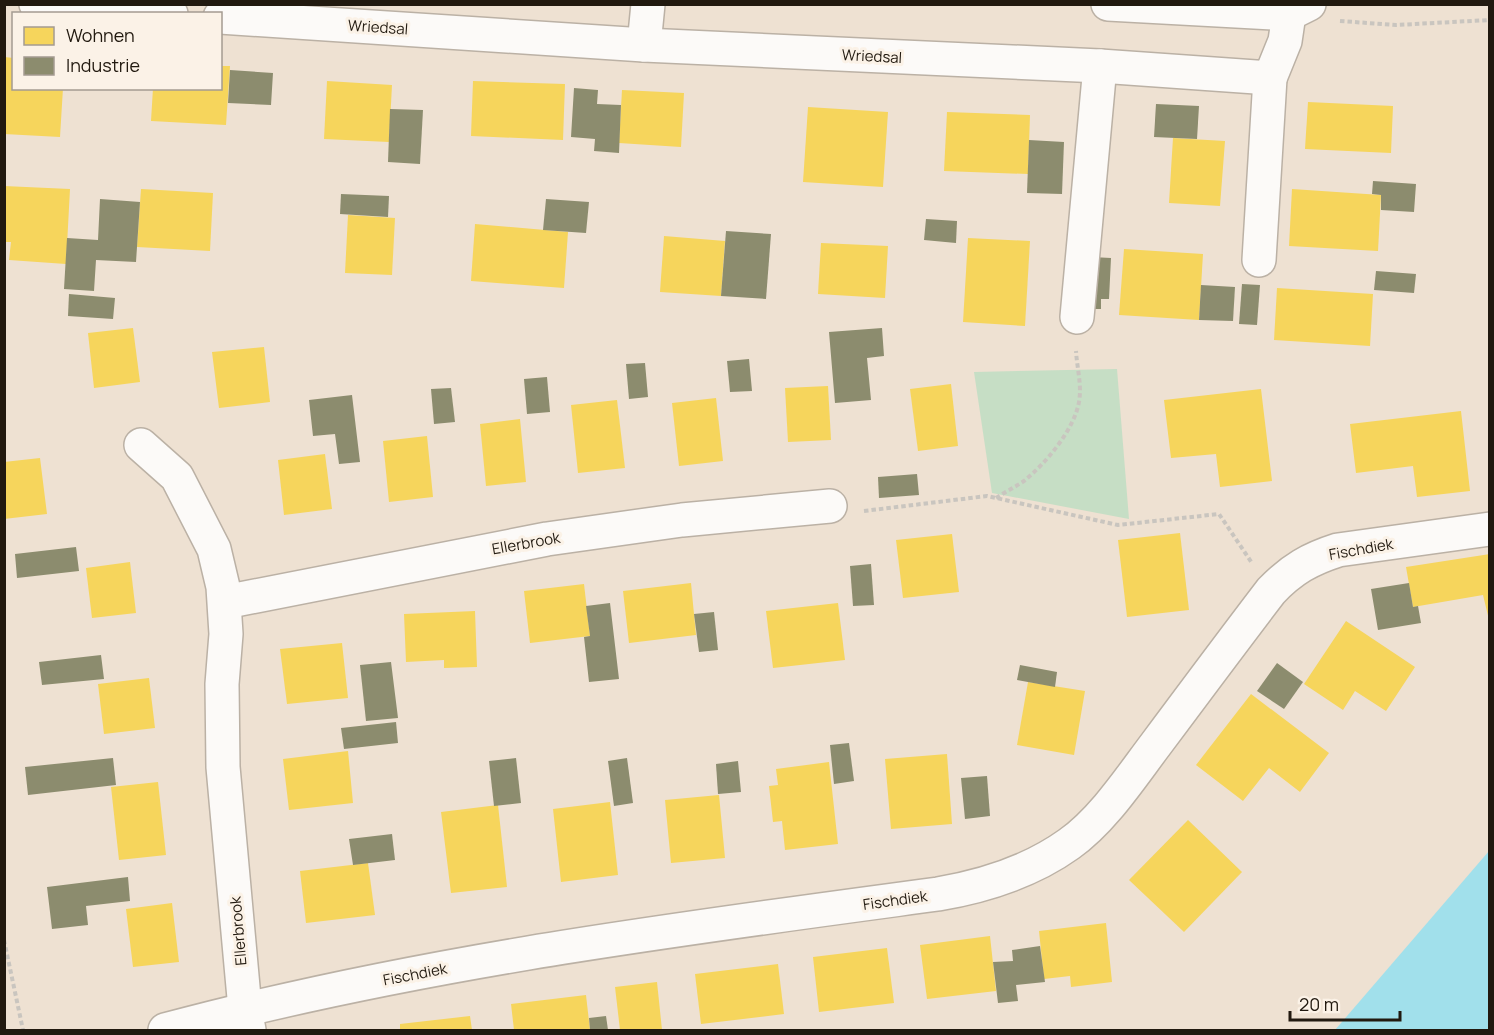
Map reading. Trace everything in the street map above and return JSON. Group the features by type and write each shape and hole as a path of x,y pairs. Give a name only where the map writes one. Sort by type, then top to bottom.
{"street":[{"path":"36,4 144,12"},
{"path":"644,45 648,4"},
{"path":"1108,4 1302,8 1270,78 1259,260"},
{"name":"Wriedsal","path":"222,17 644,45 1100,66 1270,78"},
{"path":"1077,317 1100,66"},
{"name":"Ellerbrook","path":"141,445 177,477 207,531 219,568 225,602 226,634 222,684 223,767 247,1020"},
{"name":"Ellerbrook","path":"225,602 547,539 682,520 830,506"},
{"name":"Fischdiek","path":"165,1030 247,1020 520,954 633,935 938,894 970,888 1016,874 1070,844 1092,824 1124,787 1271,591 1293,569 1338,550 1490,529"}],"path":[{"path":"1302,8 1329,21 1396,26 1490,20"},
{"path":"996,498 1023,481 1039,466 1054,450 1075,416 1080,386 1075,337 1077,317"},
{"path":"830,506 867,511 987,496 1118,525 1219,514 1271,591"},
{"path":"4,940 24,1030"}],"green space":[{"path":"1117,369 1129,519 992,493 974,372"}],"water":[{"path":"1489,851 1489,1030 1335,1030"}],"building: Wohnen":[{"path":"4,57 12,58 12,90 63,90 60,137 4,134"},
{"path":"222,66 230,66 226,125 151,121 153,90 222,90"},
{"path":"327,81 392,85 389,142 324,139"},
{"path":"473,81 565,84 563,140 471,136"},
{"path":"622,90 684,93 681,147 619,143"},
{"path":"1308,102 1393,106 1391,153 1305,149"},
{"path":"808,107 888,112 883,187 803,182"},
{"path":"947,112 1030,115 1028,174 944,171"},
{"path":"1173,138 1225,141 1220,206 1169,203"},
{"path":"4,186 70,189 66,264 9,260 11,242 4,242"},
{"path":"141,189 213,193 210,251 137,247"},
{"path":"1292,189 1381,195 1378,251 1289,246"},
{"path":"348,215 395,218 392,275 345,273"},
{"path":"475,224 568,232 564,288 471,281"},
{"path":"664,236 725,241 721,296 660,292"},
{"path":"968,238 1030,241 1025,326 963,322"},
{"path":"821,243 888,246 885,298 818,294"},
{"path":"1124,249 1203,254 1199,320 1119,315"},
{"path":"1277,288 1373,294 1370,346 1274,340"},
{"path":"133,328 140,382 94,388 88,333"},
{"path":"264,347 270,402 219,408 212,352"},
{"path":"951,384 958,446 918,451 910,389"},
{"path":"828,386 831,440 788,442 785,388"},
{"path":"1261,389 1272,481 1220,487 1216,454 1171,458 1164,400"},
{"path":"716,398 723,461 679,466 672,403"},
{"path":"617,400 625,468 578,473 571,405"},
{"path":"1461,411 1470,491 1417,497 1413,466 1356,473 1350,424"},
{"path":"520,419 526,482 486,486 480,424"},
{"path":"427,436 433,497 389,502 383,441"},
{"path":"325,454 332,509 284,515 278,460"},
{"path":"40,458 47,514 4,519 4,462"},
{"path":"1180,533 1189,610 1127,617 1118,540"},
{"path":"952,534 959,592 903,598 896,540"},
{"path":"1490,554 1490,624 1483,595 1413,607 1406,567"},
{"path":"130,562 136,613 92,618 86,568"},
{"path":"691,583 696,635 629,643 623,591"},
{"path":"584,584 590,636 530,643 524,591"},
{"path":"838,603 845,660 773,668 766,611"},
{"path":"475,611 477,667 444,668 444,660 406,662 404,614"},
{"path":"1346,621 1415,667 1386,711 1355,691 1343,710 1304,684"},
{"path":"342,643 348,698 287,704 280,649"},
{"path":"149,678 155,728 104,734 98,684"},
{"path":"1028,682 1085,691 1074,755 1017,745"},
{"path":"1251,694 1329,753 1300,792 1269,768 1243,801 1196,765"},
{"path":"348,751 353,803 289,810 283,759"},
{"path":"947,754 952,824 891,829 885,759"},
{"path":"829,762 838,844 785,850 782,821 773,822 769,786 778,785 776,769"},
{"path":"158,782 166,855 119,860 111,787"},
{"path":"719,795 725,858 671,863 665,800"},
{"path":"610,802 618,875 561,882 553,809"},
{"path":"498,805 507,887 451,893 441,812"},
{"path":"1188,820 1242,872 1184,932 1129,880"},
{"path":"368,863 375,915 306,923 300,871"},
{"path":"172,903 179,962 133,967 126,909"},
{"path":"1106,923 1112,982 1071,987 1070,976 1044,979 1039,931"},
{"path":"990,936 996,991 927,999 920,945"},
{"path":"887,948 894,1003 819,1012 813,957"},
{"path":"778,964 784,1014 701,1024 695,974"},
{"path":"657,982 662,1030 620,1030 615,987"},
{"path":"586,995 590,1030 514,1030 511,1004"},
{"path":"470,1016 472,1030 400,1030 400,1024"}],"building: Industrie":[{"path":"230,70 273,73 271,105 228,103"},
{"path":"574,88 598,90 597,104 621,105 619,153 594,151 595,139 571,137"},
{"path":"1156,104 1199,106 1197,139 1154,137"},
{"path":"390,109 423,110 420,164 388,162"},
{"path":"1029,140 1064,142 1062,194 1027,193"},
{"path":"1373,181 1416,184 1414,212 1381,210 1381,195 1372,194"},
{"path":"341,194 389,196 388,217 340,214"},
{"path":"100,199 140,202 136,262 96,260 94,291 64,289 67,238 98,240"},
{"path":"546,199 589,202 586,233 543,230"},
{"path":"926,219 957,221 956,243 924,240"},
{"path":"726,231 771,234 766,299 721,296"},
{"path":"1092,257 1111,258 1109,299 1101,299 1101,309 1089,309"},
{"path":"1376,271 1416,274 1414,293 1374,290"},
{"path":"1242,284 1260,285 1257,325 1239,324"},
{"path":"1201,285 1235,287 1233,321 1199,320"},
{"path":"69,294 115,298 113,319 68,316"},
{"path":"882,328 884,356 867,358 871,400 835,403 829,332"},
{"path":"749,359 752,391 730,392 727,361"},
{"path":"645,363 648,397 629,399 626,364"},
{"path":"547,377 550,412 527,414 524,379"},
{"path":"451,388 455,422 434,424 431,389"},
{"path":"352,395 360,462 339,464 335,434 313,436 309,400"},
{"path":"917,474 919,495 879,498 878,477"},
{"path":"76,547 79,571 17,578 15,554"},
{"path":"871,564 874,605 853,606 850,566"},
{"path":"1409,583 1413,607 1418,606 1421,623 1378,630 1371,589"},
{"path":"610,603 619,679 589,682 584,637 590,636 586,606"},
{"path":"714,612 718,650 699,652 694,614"},
{"path":"101,655 104,679 42,685 39,662"},
{"path":"391,662 398,718 366,721 360,665"},
{"path":"1277,663 1303,682 1284,709 1257,691"},
{"path":"1020,665 1057,672 1055,687 1017,680"},
{"path":"396,722 398,743 344,749 341,728"},
{"path":"849,743 854,781 834,784 830,745"},
{"path":"113,758 116,785 28,795 25,767"},
{"path":"516,758 521,803 494,806 489,761"},
{"path":"627,758 633,803 614,806 608,761"},
{"path":"738,761 741,792 718,794 716,764"},
{"path":"987,776 990,816 965,819 961,778"},
{"path":"392,834 395,860 353,865 349,839"},
{"path":"128,877 130,901 86,906 88,925 52,929 47,887"},
{"path":"1040,946 1045,982 1016,985 1018,1001 998,1003 993,962 1013,961 1012,950"},
{"path":"606,1016 608,1030 590,1030 589,1018"}]}
